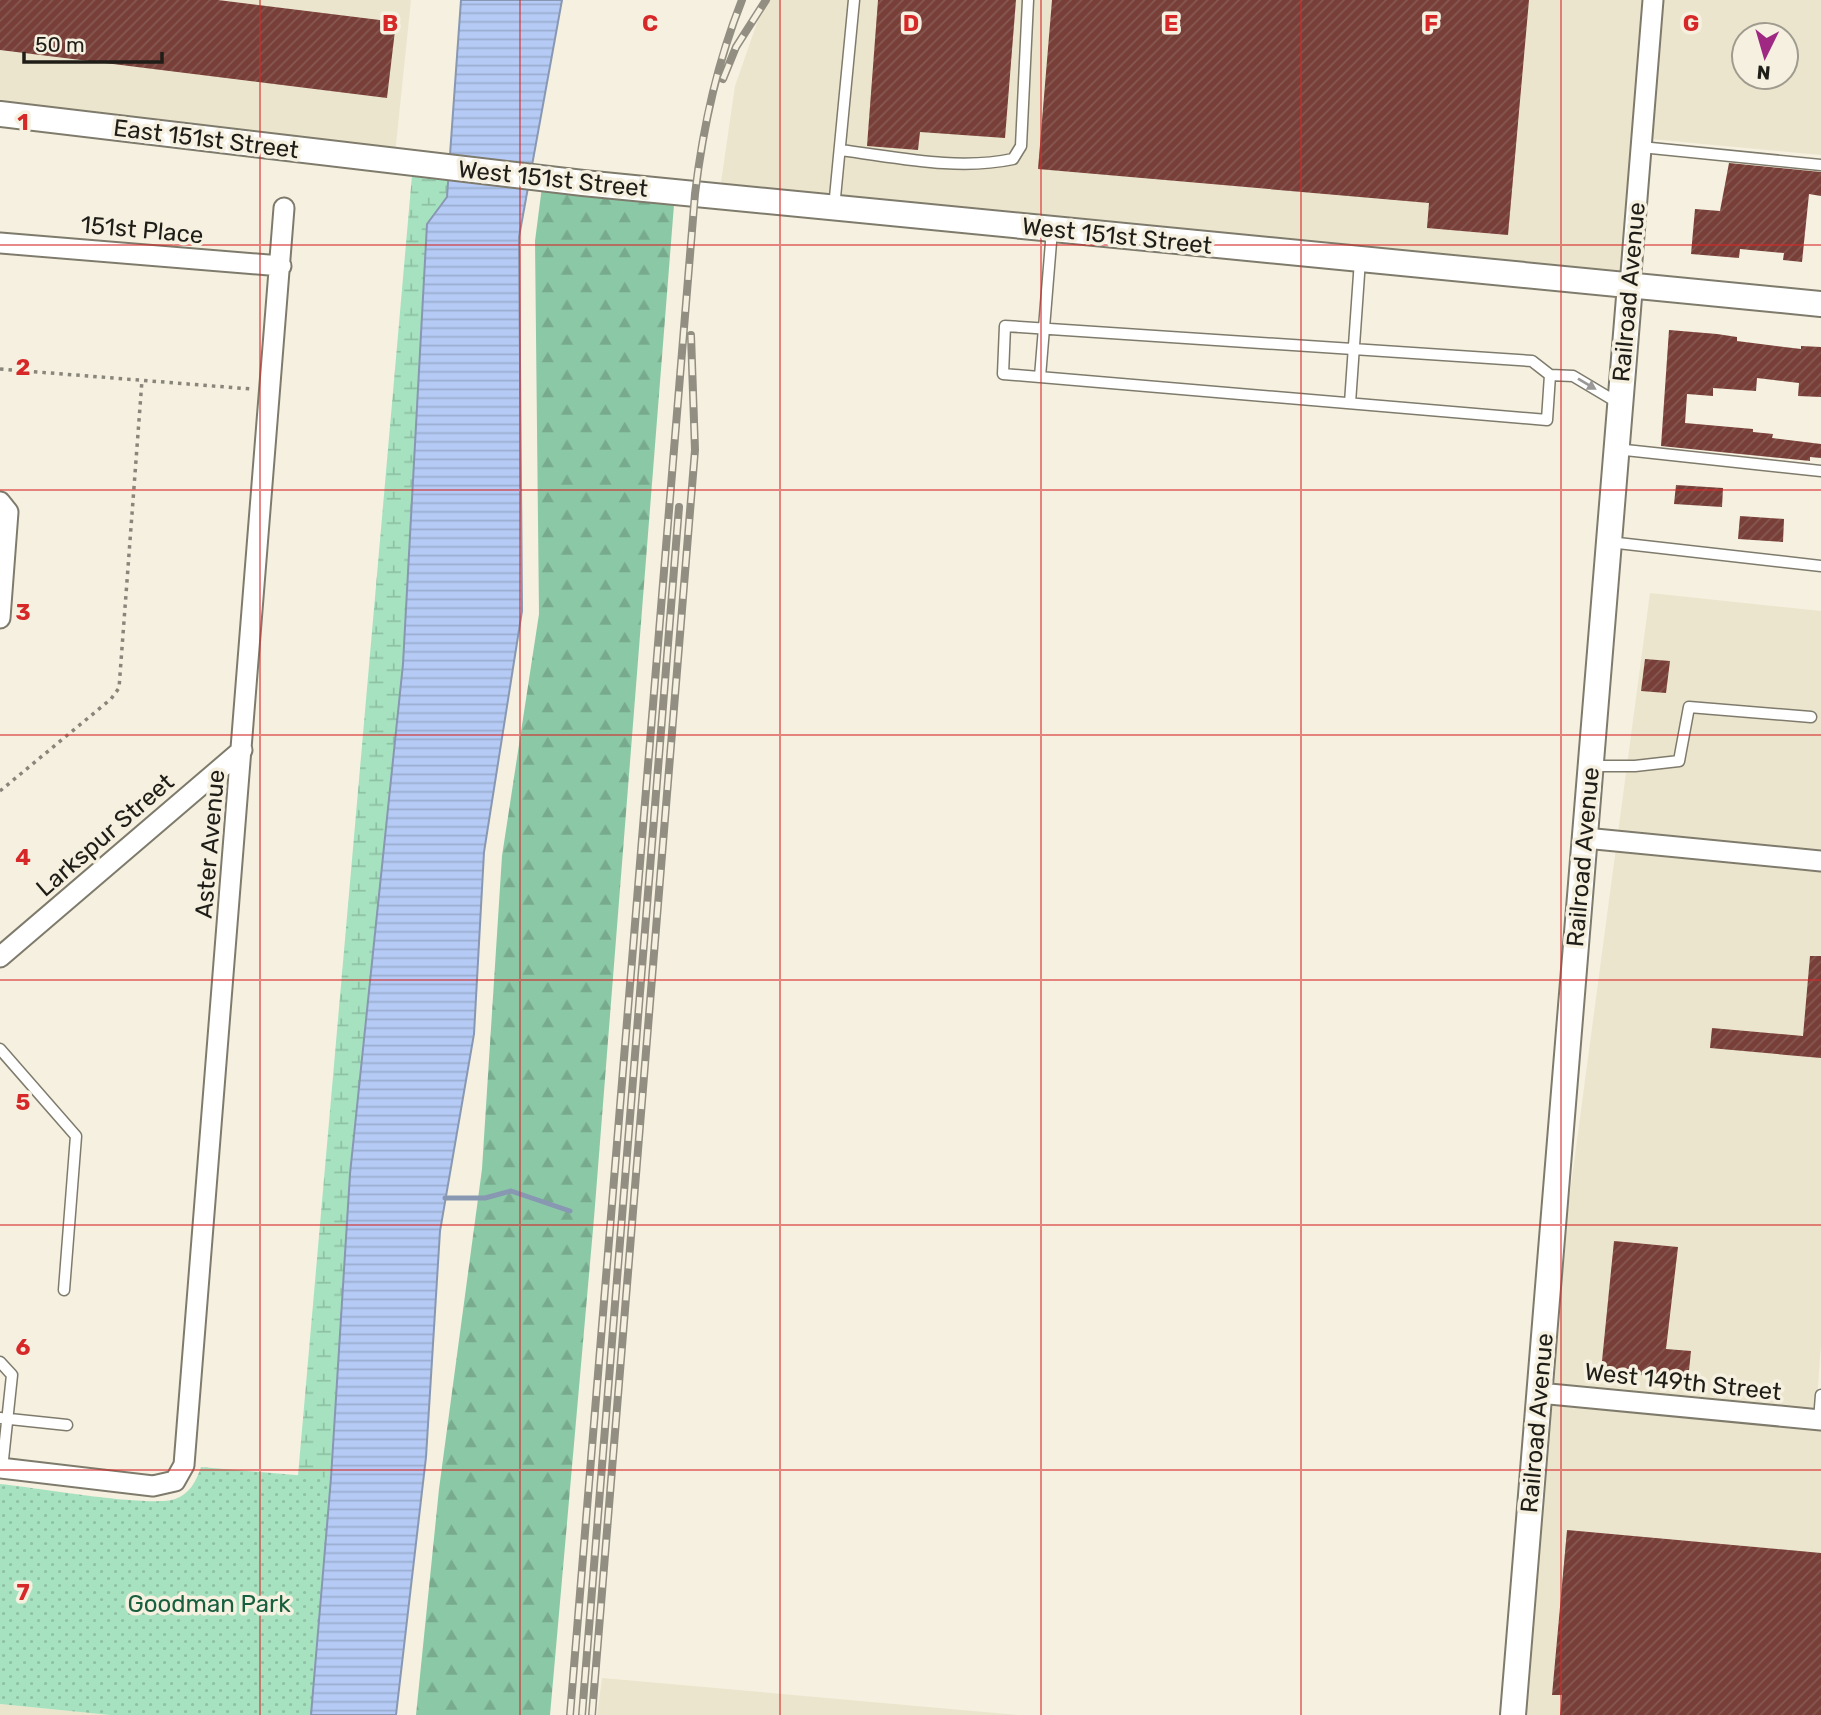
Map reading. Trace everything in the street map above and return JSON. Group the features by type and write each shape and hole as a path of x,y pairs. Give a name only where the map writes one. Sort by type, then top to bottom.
{"street":[{"name":"Railroad Avenue","path":"1513,1715 1653,0"},
{"name":"East 151st Street","path":"0,114 413,164"},
{"name":"West 151st Street","path":"413,164 1052,230 1821,304"},
{"name":"Aster Avenue","path":"1,1468 153,1486 175,1481 184,1465 284,208"},
{"name":"151st Place","path":"0,243 281,266"},
{"path":"0,618 8,518 2,503"},
{"name":"Larkspur Street","path":"0,957 242,750"},
{"path":"1585,838 1821,861"},
{"name":"West 149th Street","path":"1539,1393 1820,1420"}],"lane":[{"path":"834,208 854,0"},
{"path":"840,150 926,161 993,163 1013,159 1021,146 1028,0"},
{"path":"1641,147 1821,164"},
{"path":"1040,377 1052,230"},
{"path":"1350,403 1360,260"},
{"path":"1550,375 1547,420 1003,374 1005,326 1532,361 1550,375 1573,376 1620,404"},
{"path":"1616,449 1821,471"},
{"path":"1609,542 1821,566"},
{"path":"1590,766 1635,766 1679,761 1689,707 1811,717"},
{"path":"0,1049 76,1136 64,1290"},
{"path":"0,1362 12,1376"},
{"path":"0,1374 12,1376"},
{"path":"1,1468 4,1419 12,1376"},
{"path":"1820,1420 1821,1395"},
{"path":"4,1419 67,1425"}],"path":[{"path":"0,369 271,391"},
{"path":"0,791 111,699 119,688 142,380"}],"shaded area":[{"path":"0,0 411,0 394,164 0,115"},
{"path":"765,0 1821,0 1821,155 1640,138 1622,284 719,196 735,86"},
{"path":"1650,593 1821,611 1821,1344 1816,1416 1544,1388"},
{"path":"1539,1393 1821,1420 1821,1715 1513,1715"},
{"path":"602,1678 1019,1715 597,1715"},
{"path":"0,1704 110,1715 0,1715"}],"green space":[{"path":"413,164 451,168 447,197 427,224 406,669 311,1715 277,1715"},
{"path":"543,179 675,192 594,1218 550,1715 416,1715 439,1489 482,1169 502,856 539,614 535,241"},
{"name":"Goodman Park","path":"201,1467 331,1478 311,1715 110,1715 0,1704 0,1484 117,1499 162,1501 185,1494 195,1482"}],"water":[{"path":"461,0 562,0 519,237 522,611 484,852 474,1034 440,1231 426,1457 396,1715 311,1715 331,1478 350,1174 403,664 427,224 447,197"}],"building":[{"path":"0,0 218,0 396,22 387,98 0,50"},
{"path":"878,0 1016,0 1005,138 920,132 918,150 867,146"},
{"path":"1052,0 1529,0 1508,235 1427,228 1429,203 1038,169"},
{"path":"1729,163 1821,172 1821,196 1809,194 1802,262 1783,260 1784,253 1740,249 1739,258 1691,254 1695,209 1720,211"},
{"path":"1669,330 1717,334 1737,337 1737,341 1801,349 1801,346 1821,347 1821,397 1798,396 1799,383 1757,378 1756,391 1713,388 1713,396 1687,394 1685,423 1753,429 1753,432 1773,434 1772,438 1821,444 1821,458 1810,457 1810,461 1661,446"},
{"path":"1676,485 1723,488 1722,507 1674,504"},
{"path":"1740,516 1784,519 1783,542 1738,539"},
{"path":"1645,659 1670,661 1666,693 1641,691"},
{"path":"1810,956 1821,956 1821,1058 1710,1048 1712,1028 1803,1036"},
{"path":"1614,1241 1678,1247 1666,1349 1691,1351 1688,1380 1601,1371"},
{"path":"1567,1530 1821,1553 1821,1715 1560,1715 1562,1695 1552,1695"}],"waterway":[{"path":"445,1198 485,1198 511,1191 570,1211"}],"railway":[{"path":"570,1715 695,194 712,95 742,0"},
{"path":"723,79 736,47 766,0"},
{"path":"592,1715 695,450 691,335"},
{"path":"582,1715 679,507"}]}
